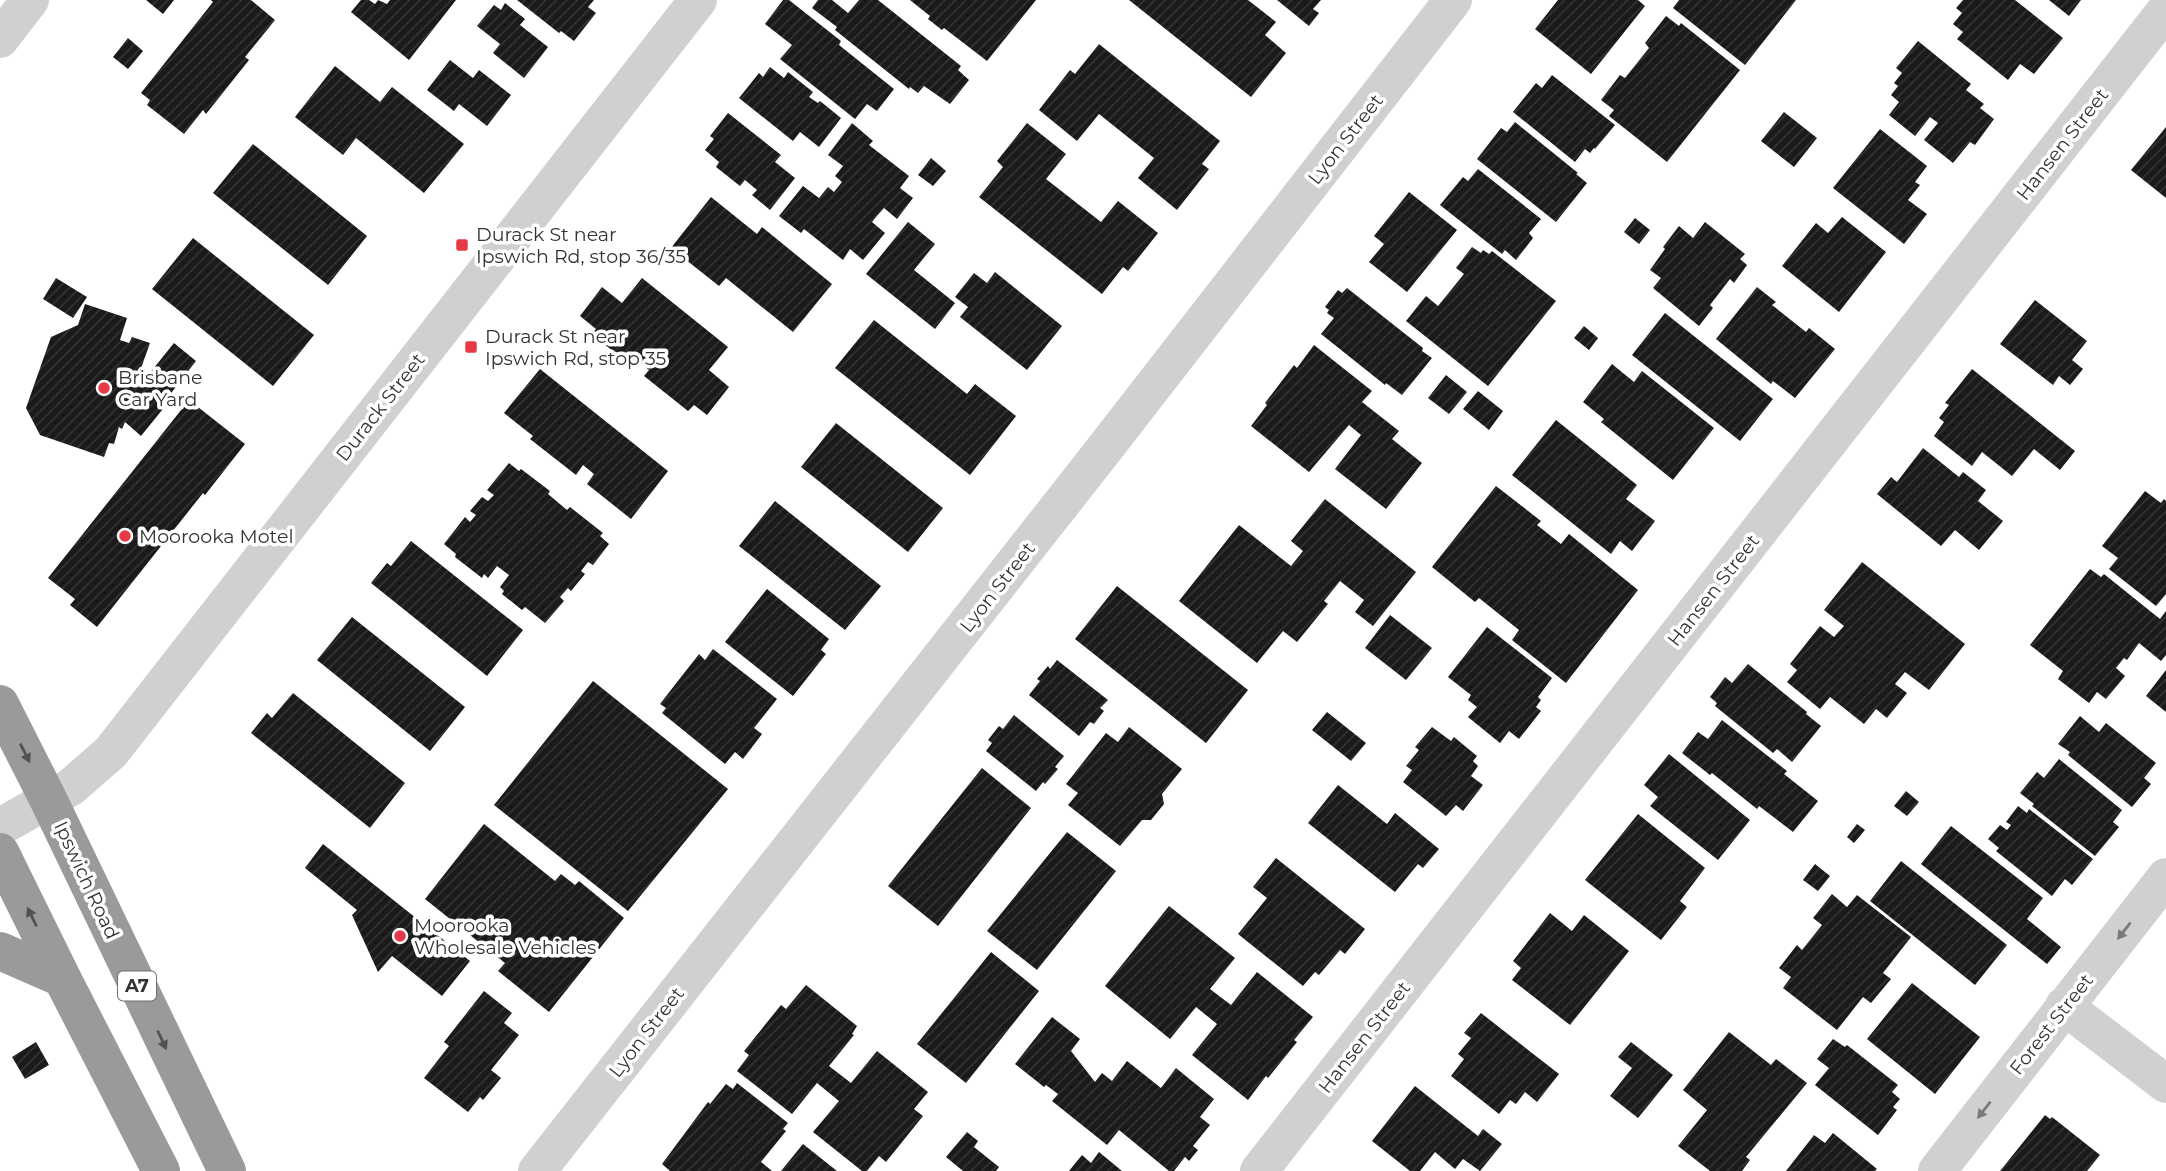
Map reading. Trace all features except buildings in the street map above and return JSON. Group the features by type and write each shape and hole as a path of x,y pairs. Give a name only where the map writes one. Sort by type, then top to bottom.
{"highway":[{"name":"Ipswich Road","path":"0,704 227,1171"},
{"path":"0,852 161,1171"},
{"path":"0,951 62,978"}],"street":[{"path":"0,39 30,0"},
{"name":"Durack Street","path":"0,827 71,787 111,752 698,0"},
{"name":"Lyon Street","path":"537,1171 1081,480 1453,0"},
{"name":"Hansen Street","path":"1259,1171 2166,10"},
{"name":"Forest Street","path":"1937,1171 2166,877"},
{"path":"2064,1006 2166,1084"}],"place":[{"name":"Durack St near Ipswich Rd, stop 36/35","path":"462,245"},
{"name":"Durack St near Ipswich Rd, stop 35","path":"471,347"},
{"name":"Brisbane Car Yard","path":"104,388"},
{"name":"Moorooka Motel","path":"125,536"},
{"name":"Moorooka Wholesale Vehicles","path":"400,936"}]}
